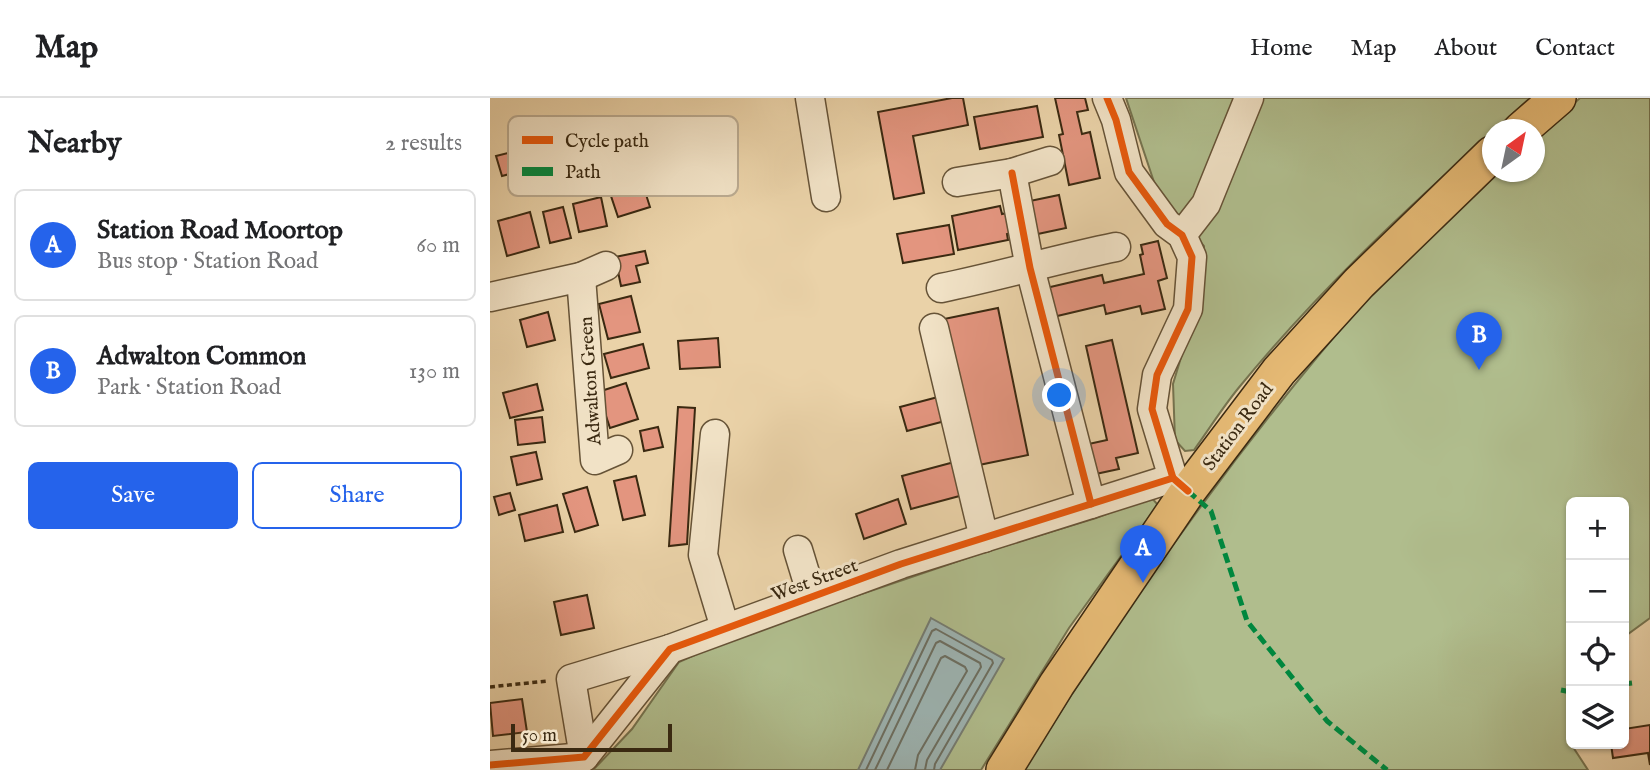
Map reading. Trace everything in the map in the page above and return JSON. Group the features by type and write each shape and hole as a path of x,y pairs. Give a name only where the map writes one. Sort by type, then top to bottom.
{"main road":[{"path":"1534,119 1558,98"},
{"name":"Station Road","path":"1004,770 1180,484 1359,282 1482,165"}],"street":[{"path":"810,98 826,197"},
{"path":"1107,98 1116,120 1129,172 1167,224 1182,235 1192,257 1188,309 1157,375 1152,409 1180,484"},
{"path":"1182,235 1206,204 1249,98"},
{"path":"957,182 1012,173 1050,161"},
{"path":"1012,173 1030,268 1091,504"},
{"path":"941,288 1115,247"},
{"path":"490,297 581,277 606,265"},
{"name":"Adwalton Green","path":"581,277 595,460 618,450"},
{"path":"934,328 984,538"},
{"path":"715,435 703,555 725,628"},
{"name":"West Street","path":"571,679 670,649 901,564 1091,504 1180,484"},
{"name":"West Street","path":"798,550 812,596"},
{"path":"490,765 584,757 670,649"},
{"path":"571,679 584,757"}],"path":[{"path":"490,687 571,679"}],"green space":[{"path":"1126,98 1530,98 1507,119 1482,119 1482,141 1417,200 1308,308 1241,385 1194,450 1185,451 1175,440 1173,384 1202,288 1204,246 1157,191"},
{"path":"1580,98 1650,98 1650,618 1629,633 1629,497 1566,497 1566,749 1574,749 1588,770 1024,770 1145,585 1276,407 1371,294 1486,182 1545,182 1545,129"},
{"path":"1151,497 1158,505 1069,628 981,770 589,770 595,768 632,729 679,662 735,637 985,552 1096,518"}],"water":[{"path":"931,618 1004,659 940,770 858,770"}],"building":[{"path":"963,98 968,125 913,136 924,193 894,199 878,112"},
{"path":"1055,98 1085,98 1088,110 1077,112 1082,134 1090,132 1100,178 1069,185 1059,135 1063,134"},
{"path":"1037,106 1043,137 980,149 974,117"},
{"path":"508,153 508,174 502,176 496,156"},
{"path":"1059,195 1066,228 1033,235 1032,229 1007,234 1008,240 958,250 952,216 1000,206 1002,214 1026,209 1025,202"},
{"path":"611,196 646,196 650,207 618,217"},
{"path":"601,197 607,226 579,232 573,204"},
{"path":"563,207 571,238 550,243 543,212"},
{"path":"530,212 539,247 507,256 498,221"},
{"path":"949,225 954,254 903,263 897,234"},
{"path":"1158,241 1167,278 1158,281 1165,309 1142,314 1140,306 1106,314 1104,305 1053,317 1046,288 1102,275 1104,283 1144,274 1141,245"},
{"path":"645,251 648,263 636,266 640,282 621,286 615,257"},
{"path":"631,296 640,332 608,339 599,304"},
{"path":"998,308 1028,455 974,466 944,319"},
{"path":"548,312 555,340 527,347 520,320"},
{"path":"718,338 720,367 680,369 678,341"},
{"path":"1112,340 1138,453 1116,458 1119,469 1091,475 1084,445 1107,440 1086,346"},
{"path":"643,344 649,368 611,378 604,354"},
{"path":"626,383 638,419 610,428 598,392"},
{"path":"537,384 543,410 510,418 503,393"},
{"path":"938,397 945,421 907,431 900,407"},
{"path":"678,407 695,408 687,544 669,546"},
{"path":"542,417 545,442 518,445 515,420"},
{"path":"658,427 663,447 644,451 640,431"},
{"path":"536,452 542,479 517,485 511,457"},
{"path":"958,461 967,494 911,509 902,476"},
{"path":"636,476 645,515 623,520 614,481"},
{"path":"587,487 598,525 575,532 563,494"},
{"path":"510,493 515,510 499,515 494,497"},
{"path":"898,499 906,524 864,539 856,514"},
{"path":"557,505 563,532 525,541 519,515"},
{"path":"587,595 594,628 561,635 554,602"},
{"path":"522,699 527,732 493,736 490,703"},
{"path":"1650,725 1650,765 1648,753 1613,758 1612,749 1629,749 1629,728"}],"marked path":[{"path":"1188,491 1211,511 1247,621 1327,721 1387,770"},
{"path":"1561,690 1566,691"}],"cycle path":[{"path":"1107,98 1116,120 1129,172 1167,224 1182,235 1192,257 1188,309 1157,375 1152,409 1173,478"},
{"path":"1012,173 1030,268 1091,504"},
{"path":"490,765 584,757 670,649 901,564 1173,478 1188,491"}],"place":[{"name":"Adwalton Common","path":"1479,370"},
{"name":"Station Road Moortop","path":"1143,583"}]}
